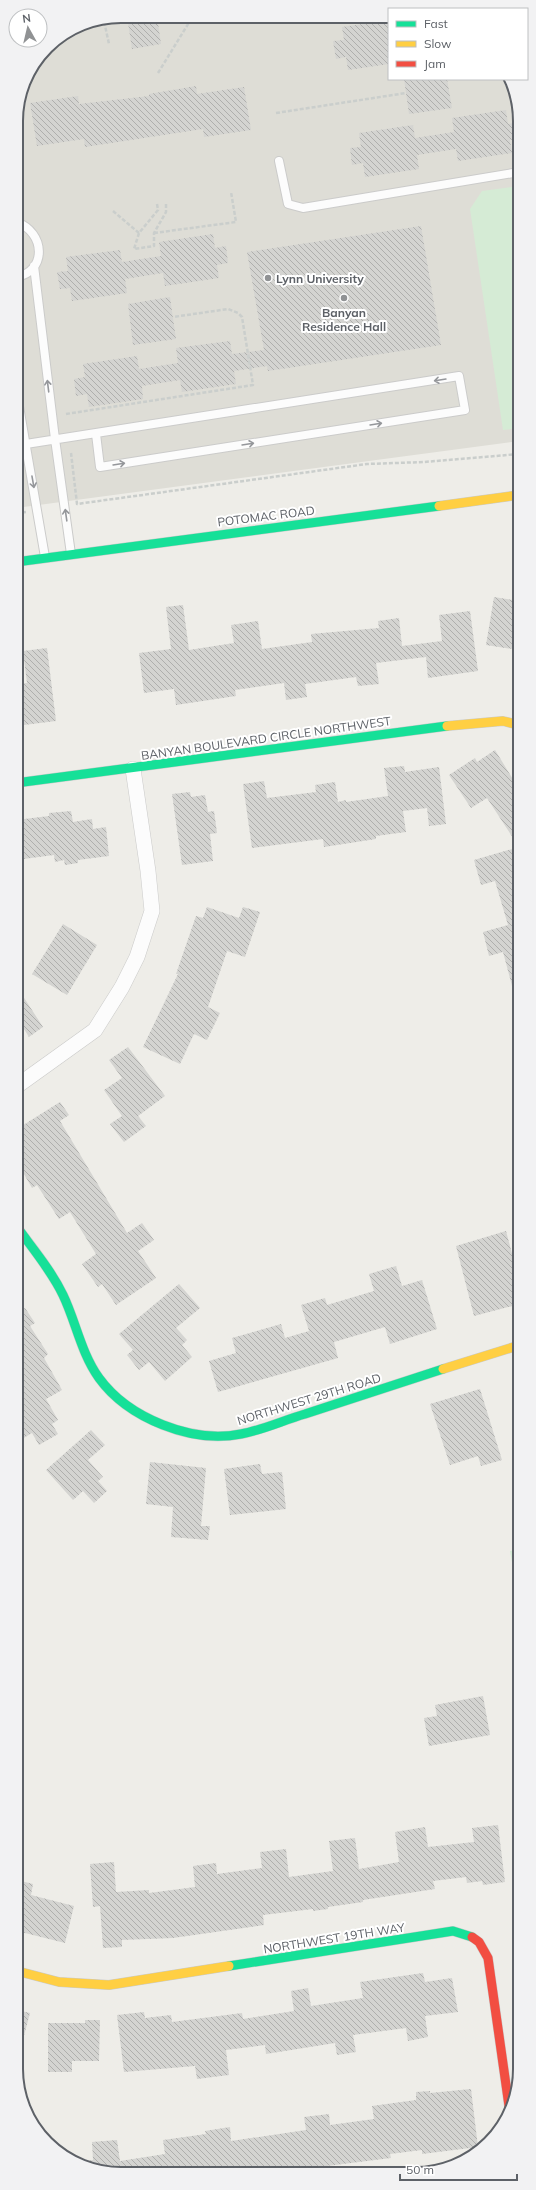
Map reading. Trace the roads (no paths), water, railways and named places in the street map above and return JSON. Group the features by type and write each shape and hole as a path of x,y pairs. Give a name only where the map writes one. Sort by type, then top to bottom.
{"street":[{"name":"POTOMAC ROAD","path":"23,561 513,496"},
{"name":"BANYAN BOULEVARD CIRCLE NORTHWEST","path":"23,782 133,769 476,722 503,721 513,724"},
{"path":"23,1082 95,1030 122,987 137,957 152,911 148,872 133,769"},
{"name":"NORTHWEST 29TH ROAD","path":"23,1236 62,1293 87,1357 100,1380 116,1397 140,1414 155,1423 188,1433 212,1436 241,1434 513,1347"},
{"name":"NORTHWEST 19TH WAY","path":"23,1973 59,1982 109,1985 453,1931 469,1934 482,1944 488,1958 508,2100"}],"lane":[{"path":"280,161 288,204 303,208 513,173"},
{"path":"23,226 33,231 39,248 34,266 55,439 71,554"},
{"path":"23,274 34,266"},
{"path":"26,444 459,376 465,410 100,467 96,434"},
{"path":"23,436 26,444 45,558"}],"place":[{"name":"Lynn University","path":"268,278"},
{"name":"Banyan Residence Hall","path":"344,298"}]}
